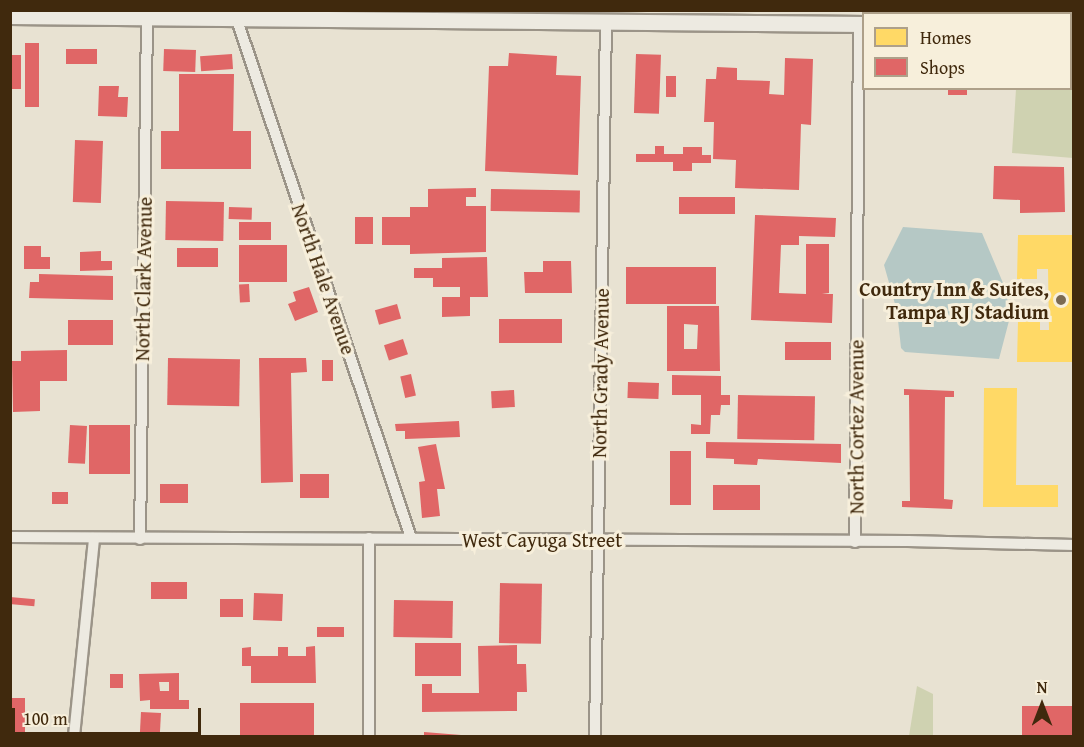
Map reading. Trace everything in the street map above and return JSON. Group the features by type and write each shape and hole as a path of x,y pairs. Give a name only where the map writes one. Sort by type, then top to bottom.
{"street":[{"path":"14,14 237,20 343,15 606,16 861,24"},
{"name":"North Grady Avenue","path":"595,736 606,16"},
{"name":"North Clark Avenue","path":"140,539 147,19"},
{"name":"North Hale Avenue","path":"237,20 411,538"},
{"name":"North Cortez Avenue","path":"855,542 861,24"},
{"name":"West Cayuga Street","path":"10,537 411,538 1074,545"},
{"path":"74,736 94,538"},
{"path":"369,538 369,736"}],"green space":[{"path":"1016,90 1072,90 1073,158 1012,153"},
{"path":"917,686 933,694 933,736 909,736"}],"shaded area":[{"path":"903,227 982,233 1006,290 1010,317 999,359 905,352 901,348 897,311 884,265"}],"building: Homes":[{"name":"Country Inn & Suites, Tampa RJ Stadium","path":"1018,235 1074,235 1074,362 1017,362 1018,321 1040,321 1040,330 1049,330 1048,269 1037,269 1037,279 1017,279"},
{"path":"984,388 1017,388 1016,485 1058,485 1058,507 983,507"}],"building: Shops":[{"path":"25,43 39,43 39,107 25,107"},
{"path":"66,49 97,49 97,64 66,64"},
{"path":"164,49 196,50 195,72 163,71"},
{"path":"509,53 557,56 556,75 581,76 578,175 485,171 489,66 508,66"},
{"path":"232,54 233,69 201,71 200,56"},
{"path":"636,54 661,55 659,114 634,113"},
{"path":"10,55 21,55 21,89 10,89"},
{"path":"785,58 813,59 811,125 801,124 799,190 735,188 736,160 713,159 714,122 704,122 706,79 716,79 717,67 737,68 737,80 770,81 769,94 784,95"},
{"path":"179,74 234,74 233,131 251,131 251,169 161,169 161,131 179,131"},
{"path":"666,76 676,76 676,97 666,97"},
{"path":"99,86 119,86 118,97 128,97 127,117 98,116"},
{"path":"948,90 967,90 967,95 948,95"},
{"path":"75,140 103,141 101,203 73,202"},
{"path":"655,146 664,146 664,154 683,154 683,147 702,147 702,155 711,155 711,163 692,163 692,171 673,171 673,162 636,162 636,154 655,154"},
{"path":"994,166 1064,167 1065,212 1020,213 1020,200 993,199"},
{"path":"476,188 476,197 466,197 466,206 486,206 486,252 410,254 410,245 382,245 382,217 410,217 410,207 428,207 428,189"},
{"path":"491,189 580,191 580,213 491,211"},
{"path":"679,197 735,197 735,214 679,214"},
{"path":"166,201 224,202 223,241 165,240"},
{"path":"229,207 252,208 252,220 229,219"},
{"path":"755,215 836,218 835,237 799,236 799,245 781,245 779,293 806,294 806,244 829,244 829,293 822,294 833,294 832,323 751,320"},
{"path":"355,217 373,217 373,244 355,244"},
{"path":"239,222 271,222 271,240 239,240"},
{"path":"239,245 287,245 287,282 239,282"},
{"path":"24,246 41,246 41,257 50,257 50,269 24,269"},
{"path":"177,248 218,248 218,267 177,267"},
{"path":"101,251 101,261 112,261 112,270 80,271 80,252"},
{"path":"487,257 488,297 470,297 470,316 442,317 442,297 460,297 460,287 433,287 433,278 414,278 414,268 442,268 442,258"},
{"path":"543,261 571,261 572,293 525,293 524,272 543,272"},
{"path":"626,267 716,267 716,304 626,304"},
{"path":"39,274 113,276 113,300 29,298 30,282 39,282"},
{"path":"249,284 250,302 240,302 239,285"},
{"path":"309,287 318,312 295,321 288,304 296,301 293,292"},
{"path":"397,304 401,318 379,325 375,310"},
{"path":"667,306 719,306 720,371 667,371","holes":["684,324 698,325 697,349 684,349"]},
{"path":"499,319 562,319 562,343 499,343"},
{"path":"68,320 113,320 113,345 68,345"},
{"path":"403,339 408,354 389,360 384,345"},
{"path":"785,342 831,342 831,360 785,360"},
{"path":"67,350 67,381 40,381 40,411 13,412 12,361 21,361 21,351"},
{"path":"168,358 240,359 239,406 167,405"},
{"path":"259,358 306,358 307,372 291,373 293,482 261,483"},
{"path":"322,360 333,360 333,381 322,381"},
{"path":"411,374 416,395 405,398 400,376"},
{"path":"672,375 721,376 721,395 730,395 730,405 721,405 720,415 711,415 710,434 691,434 691,424 701,425 701,395 672,395"},
{"path":"628,382 659,383 658,399 627,398"},
{"path":"904,389 954,391 954,397 945,397 944,499 953,500 952,509 902,507 902,501 910,501 909,395 904,395"},
{"path":"514,390 515,407 492,408 491,391"},
{"path":"738,395 815,396 814,440 737,439"},
{"path":"459,421 460,437 405,439 405,431 396,431 395,424"},
{"path":"70,425 87,426 85,464 68,463"},
{"path":"89,425 130,425 130,474 89,474"},
{"path":"706,442 841,444 841,463 758,459 757,465 734,464 734,459 706,458"},
{"path":"436,444 445,489 437,489 440,516 422,518 419,482 425,481 418,447"},
{"path":"670,451 691,451 691,505 670,505"},
{"path":"300,474 329,474 329,498 300,498"},
{"path":"160,484 188,484 188,503 160,503"},
{"path":"713,485 760,485 760,510 713,510"},
{"path":"52,492 68,492 68,504 52,504"},
{"path":"151,582 187,582 187,599 151,599"},
{"path":"500,583 542,584 541,644 499,643"},
{"path":"254,593 283,594 282,621 253,620"},
{"path":"10,597 35,599 34,606 10,604"},
{"path":"220,599 243,599 243,617 220,617"},
{"path":"394,600 453,601 452,638 393,637"},
{"path":"317,627 344,627 344,637 317,637"},
{"path":"415,643 461,643 461,676 415,676"},
{"path":"517,645 517,664 526,664 527,692 517,692 517,711 422,712 422,684 432,684 432,693 479,693 478,646"},
{"path":"315,646 316,683 251,683 251,666 242,666 242,648 251,647 251,656 278,656 278,647 288,647 288,656 306,656 306,647"},
{"path":"179,673 179,700 189,700 189,709 150,709 150,700 140,701 139,674","holes":["159,682 169,682 169,691 160,691"]},
{"path":"110,674 123,674 123,688 110,688"},
{"path":"10,698 25,698 25,733 10,733"},
{"path":"240,703 314,703 314,736 240,736"},
{"path":"1022,706 1074,706 1074,736 1022,736"},
{"path":"141,712 161,713 160,736 140,736"},
{"path":"424,732 461,735 461,736 424,736"}],"place":[{"name":"Country Inn & Suites, Tampa RJ Stadium","path":"1061,300"}]}
